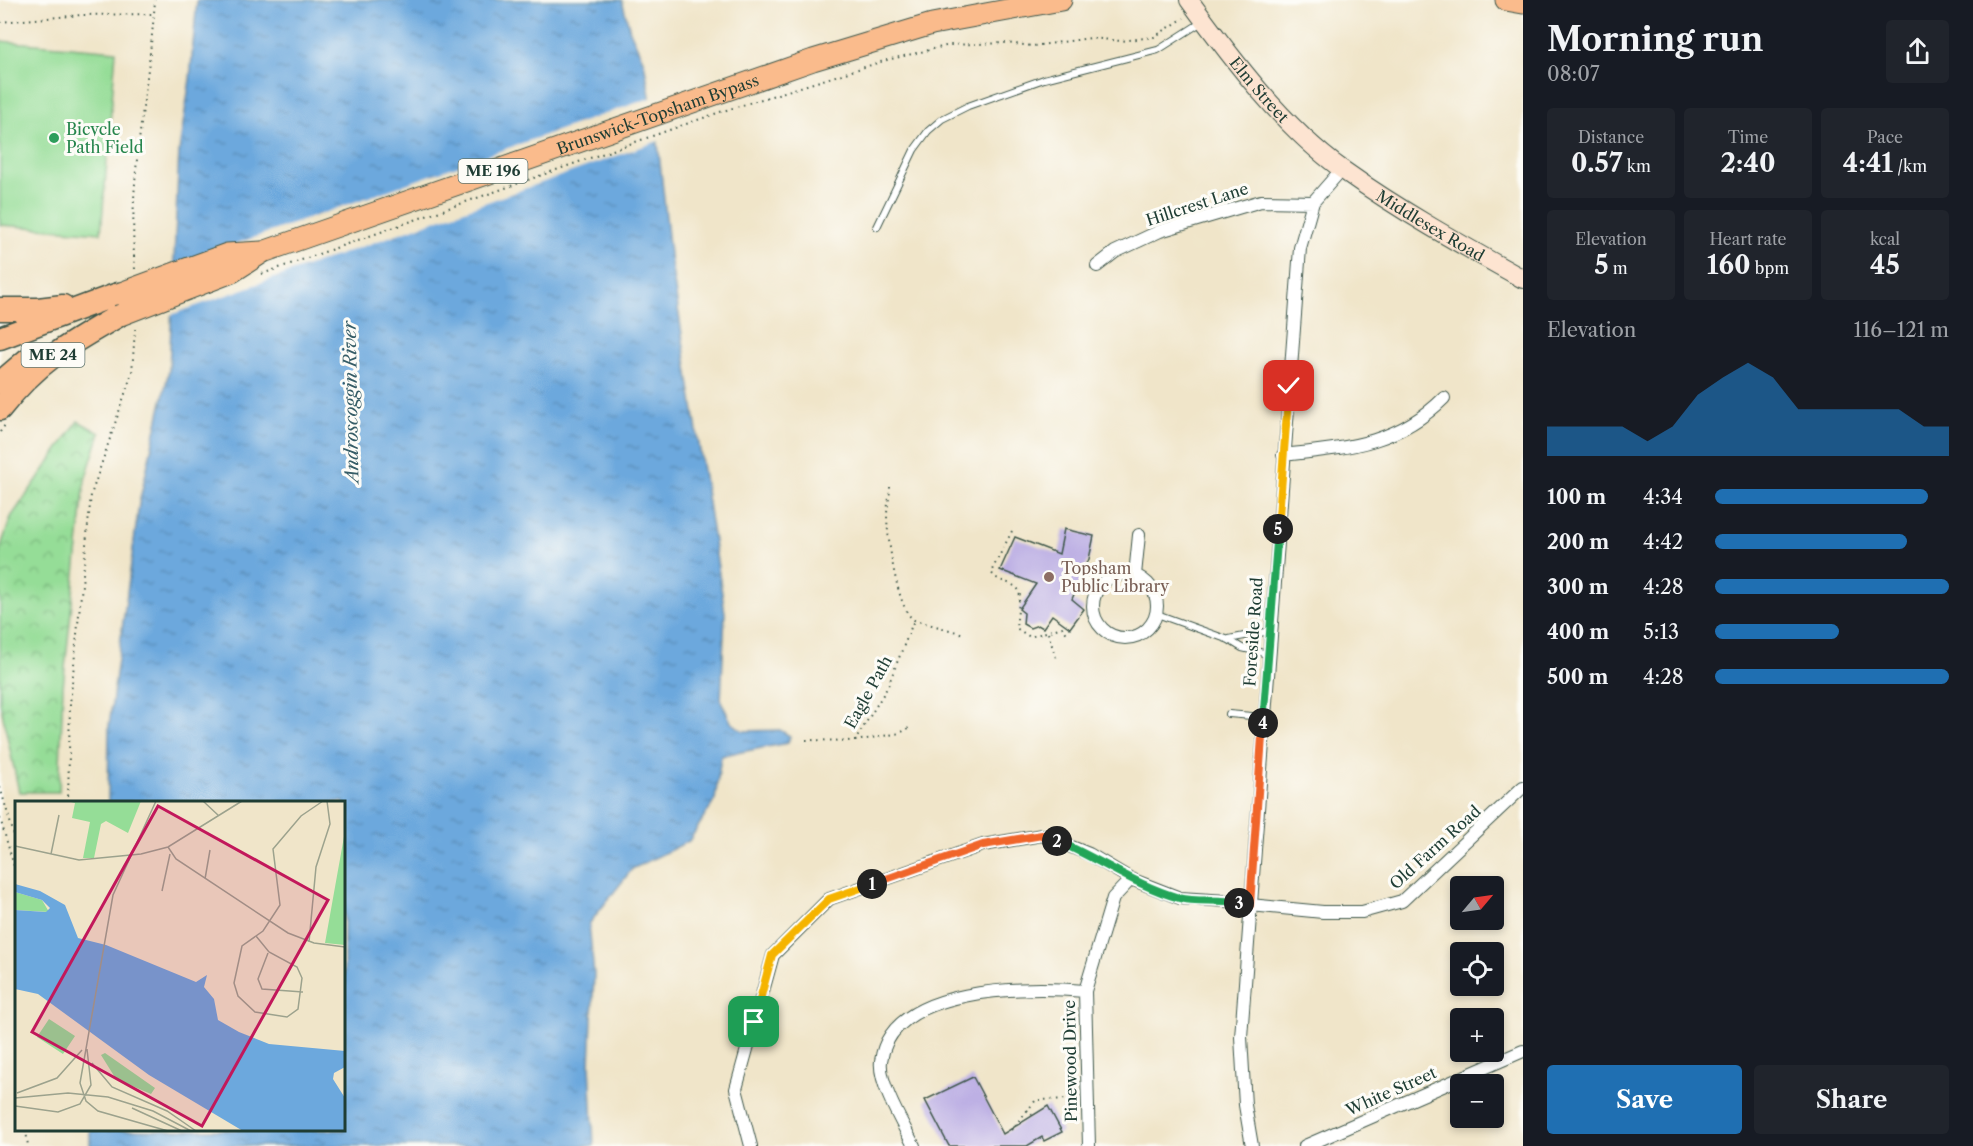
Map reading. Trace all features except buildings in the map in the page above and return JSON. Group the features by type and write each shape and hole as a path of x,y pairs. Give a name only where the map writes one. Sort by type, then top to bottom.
{"highway":[{"name":"Brunswick-Topsham Bypass","path":"123,313 226,254 263,252 813,60 932,24 1061,0"},
{"path":"1506,0 1523,3"},
{"path":"0,309 123,313"},
{"path":"0,383 41,348 71,330 100,316 123,313"},
{"name":"ME 24","path":"0,338 123,313"},
{"name":"ME 24","path":"0,409 54,354 123,313"}],"main road":[{"name":"Elm Street","path":"1196,10 1263,92 1342,169"},
{"name":"Middlesex Road","path":"1342,169 1463,246 1523,279"}],"street":[{"name":"Foreside Road","path":"1252,1146 1245,1104 1240,1036 1300,248 1313,202 1342,169"},
{"name":"Hillcrest Lane","path":"1098,266 1115,252 1160,231 1250,204 1261,201 1313,202"},
{"path":"1283,455 1359,447 1423,419 1444,399"},
{"path":"1135,575 1139,535"},
{"path":"1135,575 1151,586 1158,605 1157,614 1146,631 1128,638 1109,634 1096,619 1094,598 1105,581 1114,576 1135,575"},
{"name":"Old Farm Road","path":"1250,905 1362,912 1402,901 1523,788"},
{"path":"751,1146 736,1089 772,955 829,899 983,845 1042,835 1089,854 1131,879 1180,898 1250,905"},
{"name":"Pinewood Drive","path":"1089,1146 1085,991 1113,898 1131,879"},
{"path":"914,1146 889,1098 880,1062 890,1036 919,1009 946,1000 994,991 1045,988 1085,991"},
{"name":"White Street","path":"1305,1146 1523,1051"}],"lane":[{"path":"877,227 914,150 928,130 942,119 968,106 1044,79 1158,50 1196,10"},
{"path":"1157,614 1229,640 1242,648 1268,654"},
{"path":"1229,640 1270,631"},
{"path":"1229,714 1263,717"}],"path":[{"path":"135,270 132,236 136,167 155,0"},
{"path":"256,276 720,112 876,63 950,45 1005,43 1032,46 1091,38 1121,41 1154,38 1196,10"},
{"path":"0,22 82,15 154,14"},
{"path":"68,801 70,704 91,495 132,373 123,313"},
{"path":"890,487 887,516 891,559 903,606 909,617 914,620 964,634"},
{"path":"1012,531 991,572 998,579 1018,588 1020,592 1015,621 1020,633 1029,637 1062,627 1069,636"},
{"name":"Eagle Path","path":"855,741 887,688 914,620"},
{"path":"1048,633 1056,658"},
{"name":"Eagle Path","path":"806,740 855,741 900,733 909,728"},
{"path":"0,787 15,839"},
{"path":"0,818 15,870"},
{"path":"1011,1130 1036,1100 1089,1091"},
{"path":"1027,1110 1032,1115"},
{"path":"26,1131 28,1146"}],"green space":[{"name":"Bicycle Path Field","path":"0,41 116,51 101,233 0,225"},
{"path":"78,421 100,433 85,480 63,687 59,792 19,792 0,703 0,549 11,517"}],"water":[{"name":"Androscoggin River","path":"197,0 622,0 630,31 644,62 657,135 671,263 725,613 721,701 731,722 743,731 780,730 790,736 788,743 721,756 715,800 689,841 632,869 589,924 594,974 590,1065 594,1146 90,1146 90,1131 345,1131 345,801 108,801 109,726 139,504 169,370 179,151 190,79"}],"pier":[{"path":"653,97 661,140 168,316 170,267"}],"place":[{"name":"Bicycle Path Field","path":"54,138"},
{"name":"Topsham Public Library","path":"1049,577"}],"route":[{"path":"754,1022 772,955 829,899 983,845 1042,835 1089,854 1131,879 1180,898 1250,905 1289,386"}]}
